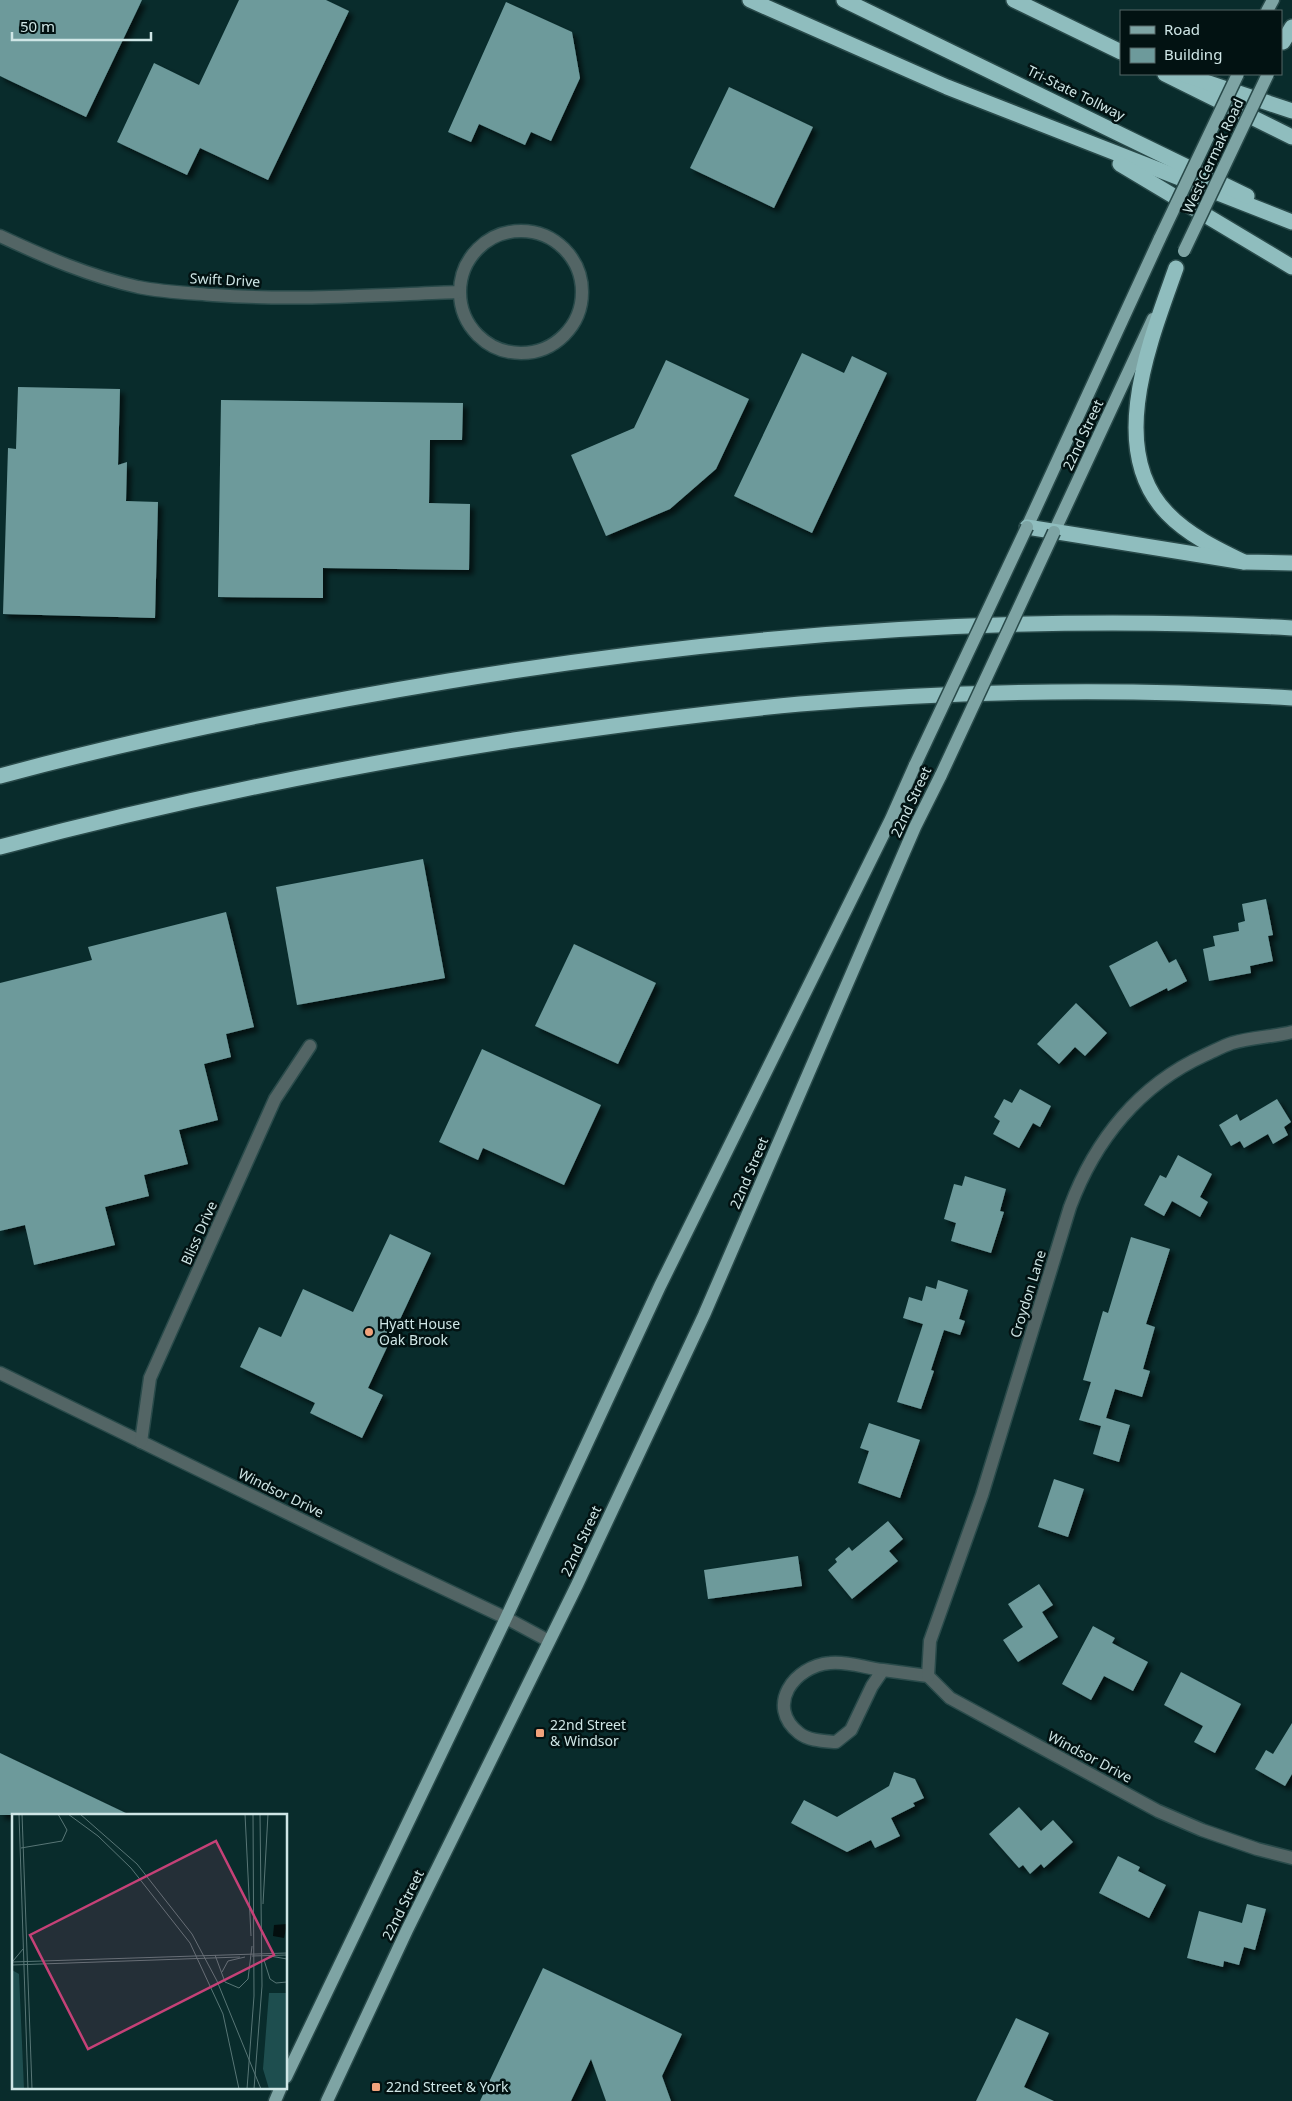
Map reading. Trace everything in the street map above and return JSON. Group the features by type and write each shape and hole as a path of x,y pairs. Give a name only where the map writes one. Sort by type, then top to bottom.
{"highway":[{"path":"750,0 947,87 1292,222"},
{"name":"Tri-State Tollway","path":"844,0 1203,173 1292,219"},
{"path":"1014,0 1120,52"},
{"path":"1282,45 1292,25"},
{"path":"1167,75 1292,137"},
{"path":"1185,75 1292,111"},
{"path":"1057,131 1137,173 1292,267"},
{"path":"1176,268 1154,330 1139,389 1136,437 1140,467 1151,492 1167,513 1186,529 1213,547 1244,562"},
{"path":"1027,528 1244,562 1292,563"},
{"path":"0,776 165,735 325,702 522,669 727,642 913,628 1073,622 1154,622 1292,628"},
{"path":"0,847 132,813 340,770 470,747 679,717 802,704 995,694 1175,694 1292,698"}],"main road":[{"name":"West Cermak Road","path":"1160,238 1238,75"},
{"name":"West Cermak Road","path":"1184,251 1268,75"},
{"name":"22nd Street","path":"288,2073 506,1618 660,1286 891,819 1160,238"},
{"name":"22nd Street","path":"327,2101 407,1930 577,1585 704,1315 915,827 1184,251"},
{"path":"275,2101 282,2088"}],"street":[{"path":"517,230 535,232 552,238 566,250 578,268 582,289 580,310 570,329 555,344 542,350 528,353 513,353 500,350 483,341 470,327 462,311 459,292 462,274 470,257 482,243 499,234 517,230"},
{"name":"Swift Drive","path":"0,236 61,264 99,277 138,287 174,292 241,297 316,298 459,292"},
{"name":"Croydon Lane","path":"928,1676 930,1641 982,1495 1070,1207 1088,1164 1123,1114 1145,1092 1171,1073 1231,1043 1292,1032"},
{"name":"Bliss Drive","path":"141,1442 150,1378 275,1100 310,1046"},
{"name":"Windsor Drive","path":"0,1374 549,1640"},
{"path":"883,1670 872,1686 851,1730 836,1742 818,1741 800,1733 788,1720 785,1705 786,1692 793,1679 806,1669 828,1663 854,1664 928,1676"},
{"name":"Windsor Drive","path":"928,1676 950,1698 1158,1811 1202,1830 1257,1849 1292,1858"}],"building":[{"path":"0,0 142,0 86,117 0,76"},
{"path":"239,0 326,0 349,11 268,180 200,148 187,175 117,142 154,63 199,85"},
{"path":"506,2 572,32 580,78 551,141 531,132 525,145 479,124 471,142 448,132"},
{"path":"729,87 813,127 774,208 690,168"},
{"path":"802,353 844,373 852,356 887,373 812,533 734,496"},
{"path":"666,360 749,399 716,469 670,509 606,536 571,455 634,428"},
{"path":"18,387 120,389 118,465 127,462 126,501 158,502 155,618 3,614 8,448 16,449"},
{"path":"221,400 463,403 462,440 430,440 429,503 470,504 469,570 323,568 323,598 218,597"},
{"path":"423,859 445,978 297,1005 276,887"},
{"path":"1266,899 1273,935 1268,936 1273,961 1250,966 1251,973 1209,981 1203,949 1215,946 1213,936 1239,931 1238,923 1245,921 1242,904"},
{"path":"226,912 254,1027 226,1034 231,1057 204,1064 218,1120 179,1130 188,1164 144,1175 149,1196 105,1207 115,1245 34,1265 25,1225 0,1231 0,983 92,960 88,947"},
{"path":"1157,941 1169,963 1176,959 1187,981 1168,991 1167,988 1130,1007 1109,966"},
{"path":"574,944 656,983 618,1064 535,1026"},
{"path":"1076,1003 1107,1033 1085,1056 1075,1047 1059,1064 1037,1044"},
{"path":"482,1049 601,1105 564,1185 483,1148 478,1160 439,1142"},
{"path":"1020,1089 1051,1106 1040,1127 1033,1123 1019,1148 993,1134 1000,1121 994,1117 1004,1099 1012,1103"},
{"path":"1277,1099 1291,1122 1284,1127 1288,1135 1273,1144 1268,1134 1244,1148 1240,1141 1231,1146 1219,1125 1237,1114 1240,1121"},
{"path":"1178,1155 1212,1174 1200,1197 1208,1202 1200,1217 1172,1201 1164,1216 1144,1205 1160,1175 1166,1178"},
{"path":"965,1176 1006,1189 1000,1211 1004,1212 991,1253 951,1241 956,1223 944,1219 954,1184 962,1186"},
{"name":"Hyatt House Oak Brook","path":"390,1234 431,1253 368,1388 383,1395 362,1438 310,1413 315,1403 240,1367 259,1327 281,1337 303,1289 353,1312"},
{"path":"1131,1237 1170,1249 1146,1324 1155,1327 1143,1369 1150,1371 1142,1397 1115,1389 1106,1418 1130,1425 1119,1462 1093,1454 1101,1426 1079,1420 1091,1382 1083,1380 1103,1311 1108,1313"},
{"path":"938,1280 968,1290 959,1319 965,1321 960,1335 944,1330 931,1370 934,1371 921,1409 897,1402 923,1324 903,1318 909,1297 922,1301 926,1286 936,1289"},
{"path":"869,1423 920,1440 900,1498 858,1483 869,1451 860,1448"},
{"path":"1054,1479 1084,1489 1068,1537 1038,1527"},
{"path":"888,1521 903,1539 889,1551 898,1561 852,1599 828,1570 837,1562 835,1559 849,1547 852,1551"},
{"path":"798,1556 802,1586 708,1599 704,1570"},
{"path":"1039,1584 1053,1605 1042,1612 1058,1637 1018,1662 1003,1640 1023,1627 1008,1604"},
{"path":"1093,1626 1115,1638 1112,1643 1148,1662 1133,1691 1104,1676 1091,1700 1062,1684"},
{"path":"1181,1672 1241,1704 1215,1753 1194,1742 1203,1726 1164,1705"},
{"path":"1292,1723 1292,1774 1285,1786 1255,1769 1266,1750 1273,1754"},
{"path":"0,1753 128,1814 12,1814 0,1815"},
{"path":"894,1772 915,1779 924,1798 913,1803 915,1806 891,1818 900,1836 875,1848 871,1840 847,1852 791,1823 804,1800 837,1817 889,1786"},
{"path":"1019,1807 1041,1831 1053,1820 1073,1842 1044,1868 1041,1864 1030,1874 1023,1865 1019,1868 989,1834"},
{"path":"1118,1856 1140,1867 1138,1871 1166,1885 1149,1918 1099,1893"},
{"path":"1247,1904 1266,1909 1255,1950 1244,1947 1239,1965 1224,1961 1223,1967 1187,1958 1199,1911 1242,1923"},
{"path":"543,1968 682,2034 662,2076 671,2101 606,2101 591,2059 571,2101 480,2101"},
{"path":"1016,2018 1049,2033 1024,2087 1054,2101 976,2101"}],"place":[{"name":"Hyatt House Oak Brook","path":"369,1332"},
{"name":"22nd Street & Windsor","path":"540,1733"},
{"name":"22nd Street & York","path":"376,2087"}]}
